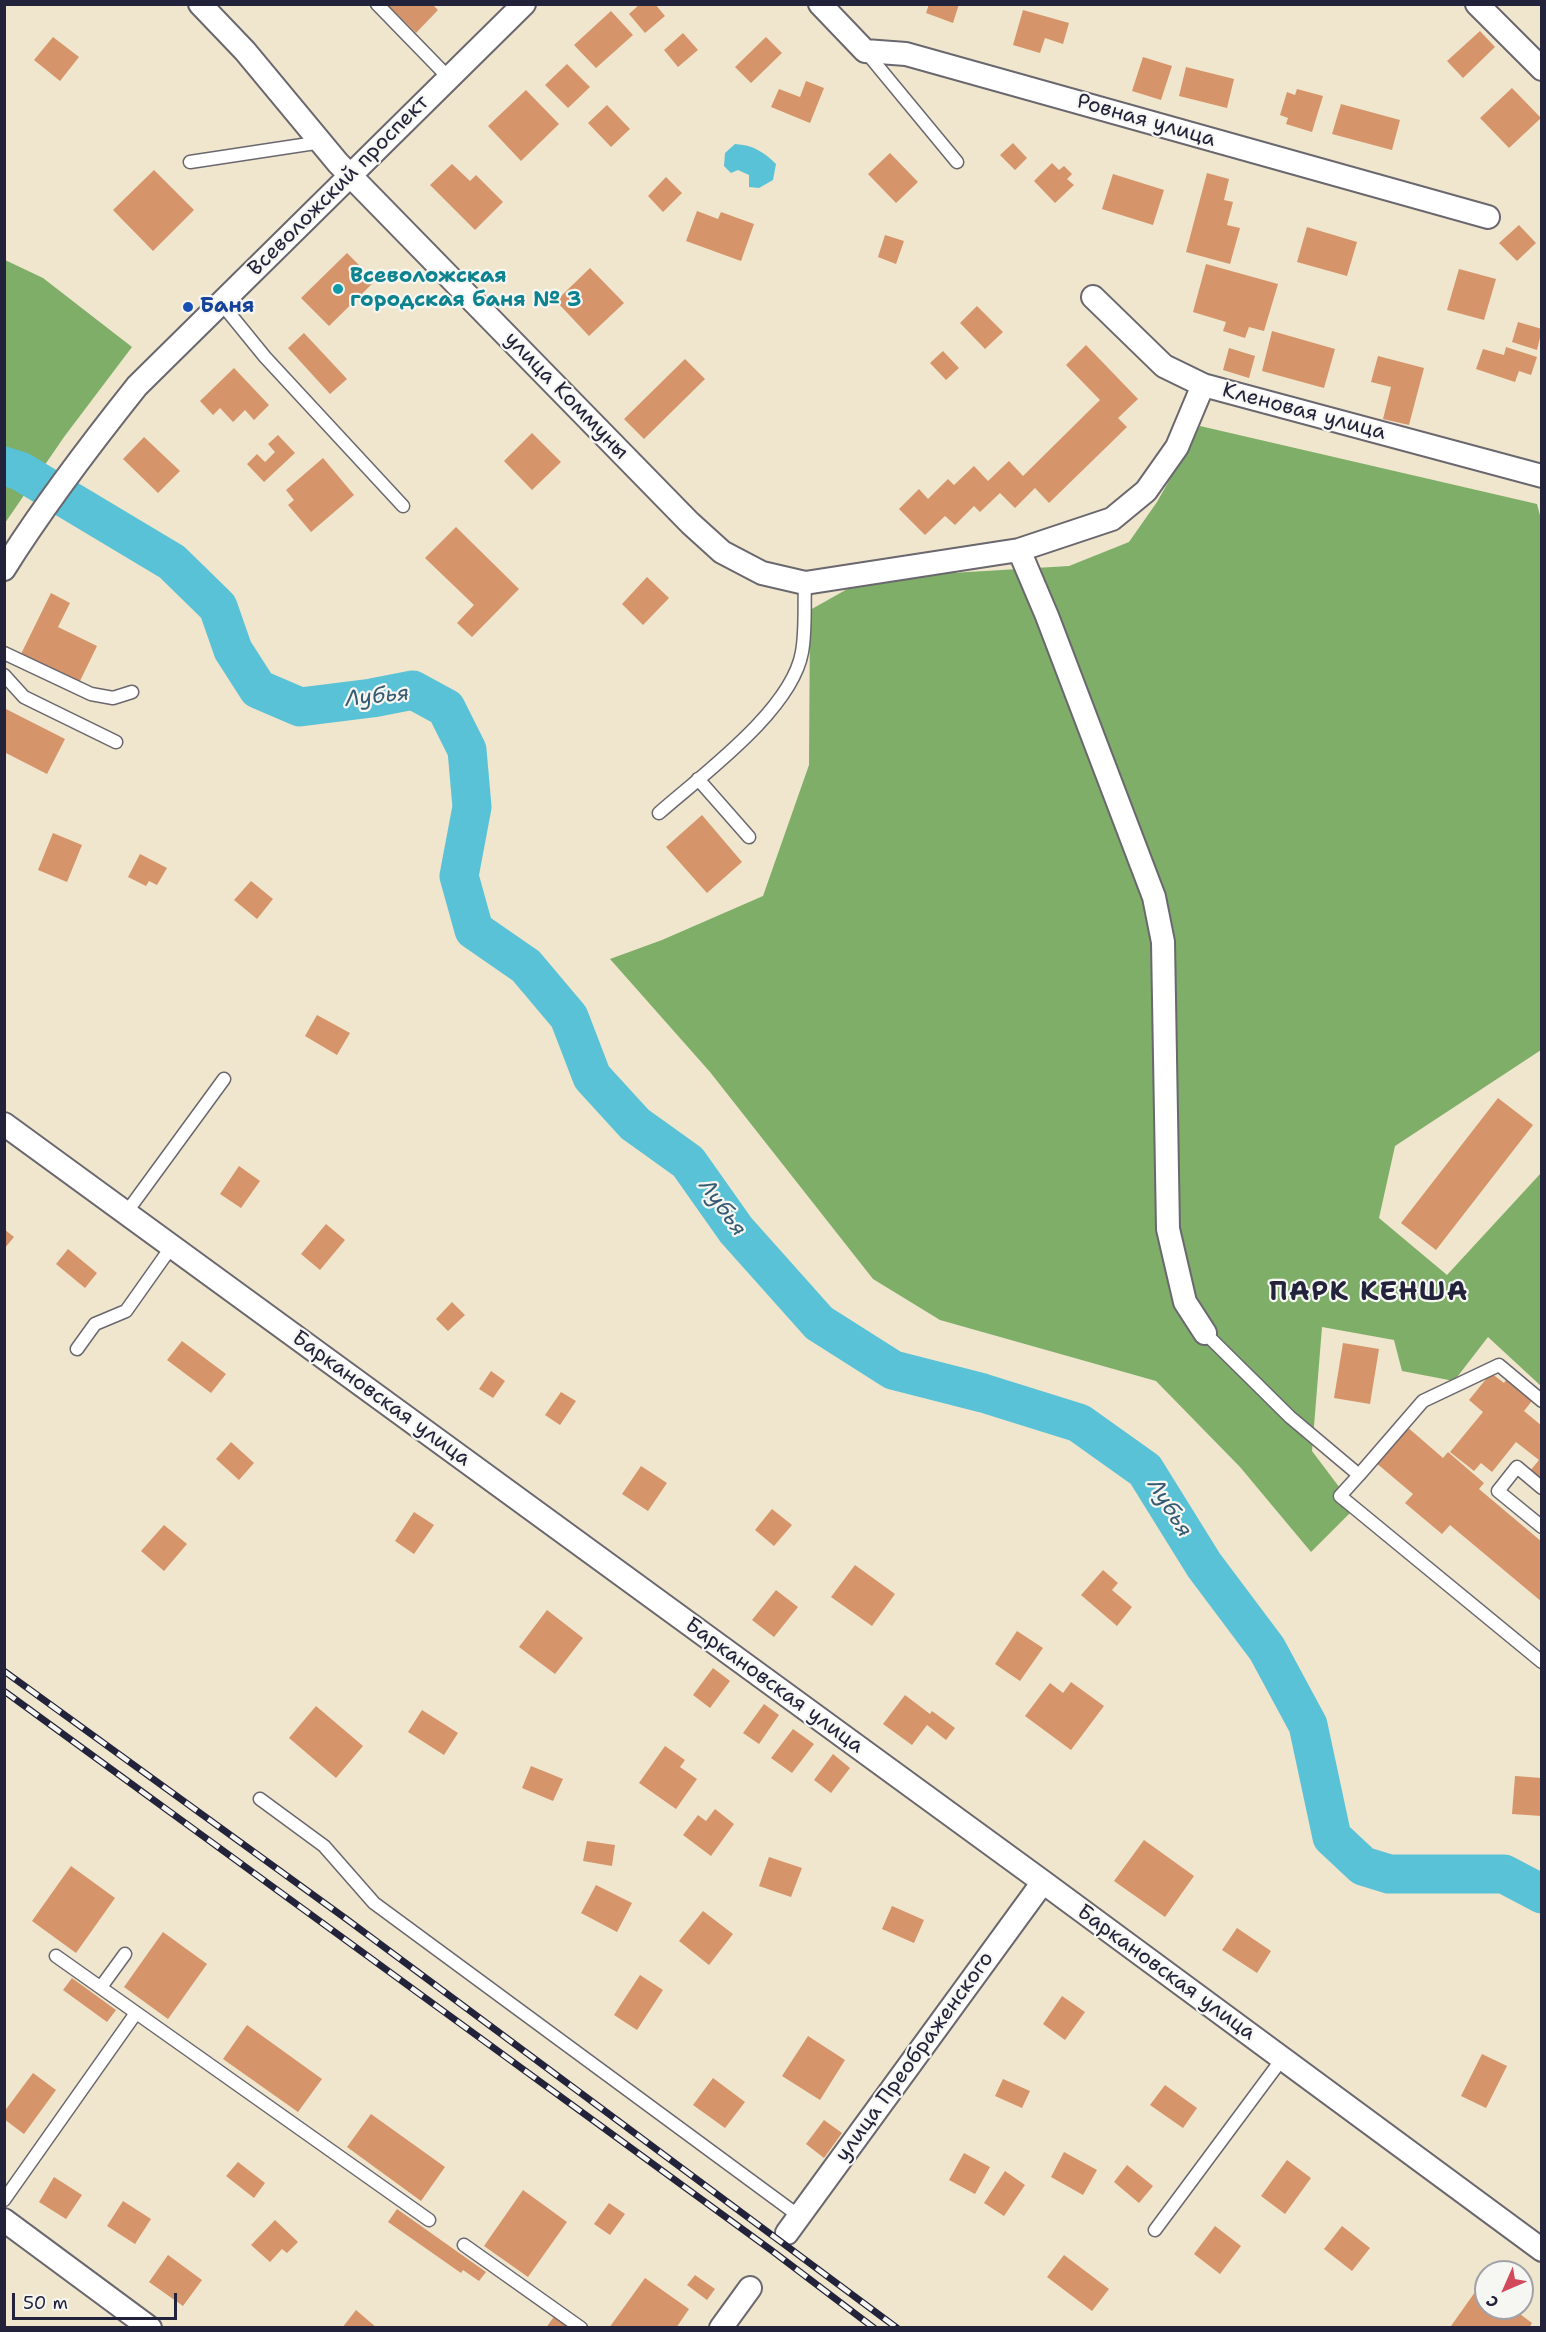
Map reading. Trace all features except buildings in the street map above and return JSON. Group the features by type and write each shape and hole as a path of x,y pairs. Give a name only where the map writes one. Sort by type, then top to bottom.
{"street":[{"name":"улица Коммуны","path":"200,4 245,51 351,175 690,523 722,552 762,573 805,583"},
{"name":"Всеволожский проспект","path":"4,569 27,533 88,449 137,386 524,4"},
{"path":"820,4 865,51"},
{"path":"1477,4 1542,69"},
{"name":"Ровная улица","path":"865,51 906,54 1488,217"},
{"name":"Кленовая улица","path":"1093,297 1164,366 1203,385 1542,476"},
{"path":"805,583 1018,550 1112,519 1146,491 1178,447 1203,385"},
{"path":"1018,550 1047,616 1154,897 1164,942 1168,1229 1185,1302 1205,1333"},
{"name":"Баркановская улица","path":"4,1124 1043,1882 1542,2250"},
{"name":"улица Преображенского","path":"793,2224 1043,1882"},
{"path":"4,2220 150,2328"},
{"path":"722,2328 750,2288"}],"lane":[{"path":"377,4 449,78"},
{"path":"865,51 957,162"},
{"path":"190,162 322,142"},
{"path":"221,303 265,357 403,506"},
{"path":"659,813 754,730 786,692 802,653 805,583"},
{"path":"4,652 91,694 113,698 132,692"},
{"path":"4,675 24,697 116,742"},
{"path":"698,779 749,837"},
{"path":"126,1213 224,1079"},
{"path":"77,1349 95,1324 126,1311 172,1246"},
{"path":"1205,1333 1290,1417 1359,1475"},
{"path":"1542,1401 1499,1365 1423,1401 1340,1496 1542,1662"},
{"path":"1542,1488 1517,1467 1498,1491 1542,1527"},
{"path":"260,1799 324,1846 374,1903 793,2224"},
{"path":"101,1988 125,1954"},
{"path":"56,1956 429,2220"},
{"path":"4,2200 136,2013"},
{"path":"1155,2230 1282,2059"},
{"path":"464,2245 581,2328"}],"green space":[{"path":"5,260 43,278 132,347 64,437 5,523"},
{"path":"1200,426 1537,504 1542,523 1541,1050 1395,1146 1379,1218 1447,1275 1541,1173 1541,1386 1488,1337 1454,1381 1402,1371 1394,1340 1322,1327 1312,1451 1355,1508 1311,1552 1240,1467 1156,1381 940,1320 873,1279 710,1072 610,959 662,940 763,896 809,765 810,610 867,578 1069,566 1129,542 1157,502"}],"water":[{"path":"735,144 753,148 772,160 776,164 773,180 759,188 749,187 749,175 738,170 731,173 724,166 725,153"}],"waterway":[{"name":"Лубья","path":"4,466 20,471 172,562 218,607 233,650 258,689 300,707 372,698 413,690 446,708 467,750 472,807 459,876 474,930 526,966 569,1017 592,1077 635,1124 688,1162 736,1230 819,1323 893,1370 983,1393 1079,1423 1145,1470 1204,1565 1267,1649 1308,1725 1332,1837 1363,1866 1389,1874 1504,1874 1542,1894"}],"railway":[{"path":"4,1671 345,1918 897,2328"},
{"path":"4,1691 771,2250 874,2328"}],"place":[{"name":"Всеволожская городская баня № 3","path":"338,289"},
{"name":"Баня","path":"188,307"}],"district":[{"name":"ПАРК КЕНША","path":"1369,1293"}]}
